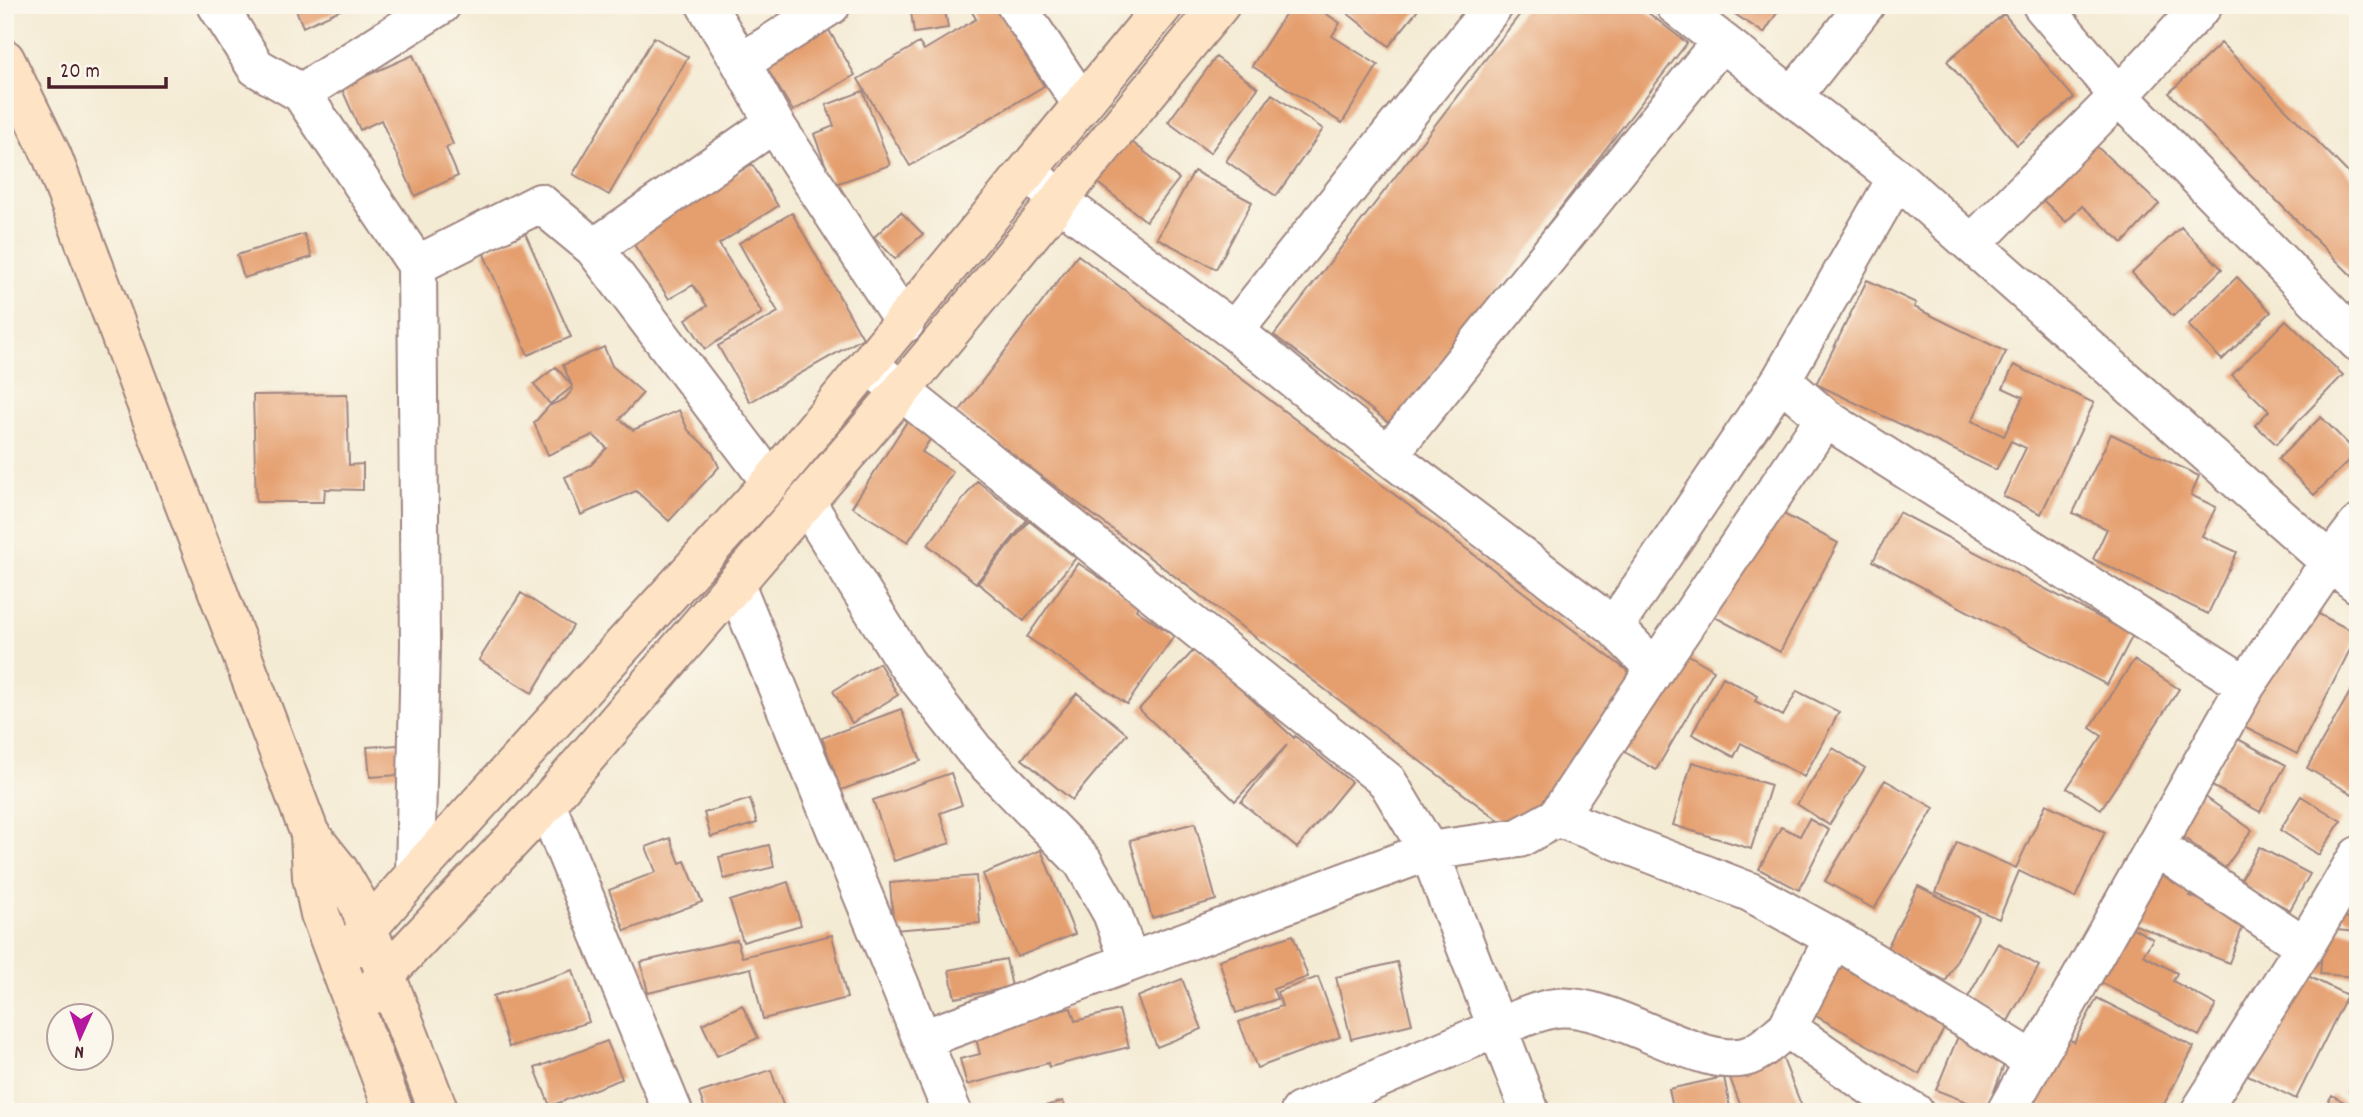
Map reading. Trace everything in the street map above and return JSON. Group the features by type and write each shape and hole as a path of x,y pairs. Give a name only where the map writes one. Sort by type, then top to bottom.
{"street":[{"path":"217,5 256,67 301,93 417,265 420,645 415,874"},
{"path":"301,93 440,5"},
{"path":"706,5 774,123 905,323"},
{"path":"741,63 831,5"},
{"path":"1017,5 1082,104"},
{"path":"338,963 415,874 772,482 1164,5"},
{"path":"356,1010 386,974 545,804 736,584 902,390 1220,5"},
{"path":"1234,331 1494,5"},
{"path":"1675,5 1720,43 1793,96 1897,178 2344,573"},
{"path":"1793,96 1865,5"},
{"path":"2042,5 2119,96 2358,342"},
{"path":"1972,244 2119,96 2203,5"},
{"path":"1388,455 1720,43"},
{"path":"5,59 52,156 310,834 338,869 358,903 439,1112"},
{"path":"594,248 774,123"},
{"path":"1028,171 1058,200 1234,331 1388,455 1614,626 1655,669"},
{"path":"1614,626 1781,380 1897,178"},
{"path":"417,265 540,203 594,248 772,482"},
{"path":"869,365 1387,781 1429,851 1531,1112"},
{"path":"1781,380 1825,418 2246,685"},
{"path":"923,1039 1429,851 1519,838 1557,817 1825,418"},
{"path":"806,502 906,663 974,750 1083,862 1112,913 1130,962"},
{"path":"2010,1110 2034,1061 2246,685 2344,573 2358,526"},
{"path":"736,584 952,1112"},
{"path":"545,804 673,1112"},
{"path":"1557,817 1750,892 1834,938 2034,1061"},
{"path":"310,834 312,877 320,914 394,1112"},
{"path":"2155,846 2305,946"},
{"path":"2200,1112 2305,946 2358,856"},
{"path":"1300,1112 1497,1028 1554,1008 1580,1007 1709,1056 1731,1058 1753,1054 1787,1028 1834,938"},
{"path":"1787,1028 1889,1106"}],"building":[{"path":"294,5 351,5 303,27"},
{"path":"910,5 944,5 948,28 914,33"},
{"path":"968,5 995,5 1044,86 910,166 858,79 919,43 924,50 976,19"},
{"path":"1291,5 1313,5 1340,23 1332,36 1378,65 1342,123 1252,66"},
{"path":"1337,5 1422,5 1389,46"},
{"path":"1527,5 1638,5 1687,43 1393,426 1274,335"},
{"path":"1721,5 1782,5 1764,33"},
{"path":"2004,14 2074,98 2017,145 1947,61"},
{"path":"823,20 855,75 793,111 760,57"},
{"path":"654,37 688,57 609,195 573,174"},
{"path":"2221,43 2358,183 2358,282 2169,93"},
{"path":"413,55 453,144 446,148 458,176 415,196 381,120 360,130 341,87"},
{"path":"1216,57 1258,88 1210,153 1168,122"},
{"path":"863,91 890,165 833,185 814,134 834,126 826,105"},
{"path":"1272,94 1323,129 1276,196 1226,161"},
{"path":"2081,132 2159,204 2123,243 2082,206 2066,222 2030,188"},
{"path":"1128,139 1179,179 1146,221 1095,181"},
{"path":"752,164 778,206 719,244 762,313 705,349 686,319 707,306 693,285 669,299 631,240"},
{"path":"1194,171 1252,202 1216,269 1157,238"},
{"path":"901,212 923,234 895,259 874,237"},
{"path":"792,213 863,338 750,402 718,346 778,312 739,243"},
{"path":"2181,227 2222,269 2173,316 2132,273"},
{"path":"525,233 571,337 528,355 483,252"},
{"path":"304,234 312,257 244,278 237,255"},
{"path":"1078,255 1637,678 1518,835 958,413"},
{"path":"2237,277 2271,312 2222,360 2188,325"},
{"path":"1867,280 1916,303 1914,307 2006,352 1972,421 2004,436 2023,397 2003,388 2014,365 2094,403 2041,514 2003,496 2026,448 2011,441 1996,470 1816,384"},
{"path":"2286,320 2343,375 2276,444 2255,425 2269,411 2232,375"},
{"path":"604,347 612,366 643,393 620,419 633,430 679,410 688,430 712,452 719,467 669,521 636,491 581,515 565,477 591,465 607,448 593,435 548,455 534,423 549,406 565,399 573,389 572,387 550,404 534,384 556,367 572,386 563,365"},
{"path":"347,394 349,465 363,464 363,490 325,489 324,502 256,502 253,395"},
{"path":"913,412 938,427 922,452 953,472 908,542 852,507"},
{"path":"2321,417 2357,453 2314,495 2278,459"},
{"path":"2111,434 2199,476 2191,495 2216,507 2202,536 2237,552 2208,614 2093,559 2107,529 2073,513"},
{"path":"977,481 1027,520 976,583 928,545"},
{"path":"1774,509 1838,543 1780,652 1715,617"},
{"path":"1899,512 2133,635 2107,685 1873,561"},
{"path":"1029,521 1076,558 1024,621 978,583"},
{"path":"1078,563 1139,604 1136,610 1174,636 1127,704 1027,637"},
{"path":"521,593 573,626 532,693 479,660"},
{"path":"2293,601 2358,634 2297,754 2232,721"},
{"path":"1675,647 1714,670 1656,770 1616,747"},
{"path":"1196,648 1294,738 1295,736 1351,782 1297,848 1241,802 1287,745 1235,801 1139,709"},
{"path":"2134,660 2179,689 2101,809 2067,788 2102,736 2090,728"},
{"path":"879,663 898,695 852,723 833,691"},
{"path":"1723,677 1758,696 1755,701 1783,716 1797,691 1839,712 1804,777 1741,743 1734,757 1692,734"},
{"path":"2358,678 2358,784 2352,794 2307,768"},
{"path":"1077,693 1127,734 1072,800 1022,759"},
{"path":"901,709 921,761 841,790 822,738"},
{"path":"2236,738 2286,765 2260,812 2210,785"},
{"path":"398,745 400,775 370,777 367,747"},
{"path":"1833,748 1865,768 1829,825 1797,804"},
{"path":"1692,762 1771,785 1751,849 1673,825"},
{"path":"951,773 962,805 940,813 950,843 894,861 873,800"},
{"path":"1885,780 1934,808 1874,909 1825,881"},
{"path":"2194,789 2252,830 2225,868 2168,826"},
{"path":"2301,796 2341,821 2319,855 2280,830"},
{"path":"750,799 757,823 711,837 704,813"},
{"path":"2046,804 2105,832 2075,898 2019,871 1999,919 1936,892 1957,842 2016,868"},
{"path":"1809,819 1829,830 1799,890 1759,869 1781,827 1800,836"},
{"path":"1195,823 1216,900 1152,918 1130,840"},
{"path":"670,838 680,863 685,861 702,902 625,931 609,890 656,872 646,847"},
{"path":"769,845 774,867 724,879 719,857"},
{"path":"2259,847 2310,874 2290,910 2239,883"},
{"path":"1041,850 1075,934 1017,957 983,874"},
{"path":"2137,851 2199,876 2190,896 2246,918 2229,963 2111,915"},
{"path":"976,876 980,923 894,930 890,883"},
{"path":"788,882 801,925 743,942 730,901"},
{"path":"1918,886 1979,917 1946,981 1886,950"},
{"path":"2340,887 2358,897 2358,907 2351,920 2328,907"},
{"path":"2115,918 2153,939 2143,955 2177,973 2173,981 2216,1005 2199,1036 2084,973"},
{"path":"2324,929 2358,932 2358,977 2320,974"},
{"path":"832,935 847,998 763,1019 751,968 648,993 641,962 737,940 742,957"},
{"path":"1293,935 1308,977 1273,989 1277,999 1236,1013 1219,960"},
{"path":"1848,943 1958,1004 1919,1074 1809,1012"},
{"path":"1998,943 2039,966 2008,1021 1967,999"},
{"path":"1006,959 1012,987 955,998 949,970"},
{"path":"1397,962 1412,1024 1351,1039 1336,977"},
{"path":"2287,966 2347,995 2296,1099 2236,1069"},
{"path":"573,970 589,1022 509,1047 493,996"},
{"path":"1318,977 1340,1037 1257,1068 1239,1022 1282,1006 1277,992"},
{"path":"1182,979 1202,1029 1157,1047 1137,997"},
{"path":"2097,998 2194,1047 2160,1112 2054,1112 2021,1095 2053,1031 2074,1042"},
{"path":"742,1005 758,1038 717,1056 702,1024"},
{"path":"1071,1008 1075,1021 1119,1010 1129,1047 1049,1067 1048,1063 967,1085 960,1059 980,1054 973,1027 1028,1019"},
{"path":"1961,1029 2010,1049 1987,1110 1936,1090"},
{"path":"607,1041 622,1079 550,1106 535,1068"},
{"path":"1779,1049 1804,1112 1743,1112 1727,1070"},
{"path":"2358,1068 2358,1094 2349,1091"},
{"path":"771,1070 784,1108 771,1112 706,1112 699,1093"},
{"path":"1724,1077 1731,1112 1674,1112 1669,1089"},
{"path":"2332,1095 2358,1110 2358,1112 2322,1112"},
{"path":"1063,1101 1067,1112 1028,1112 1028,1111"},
{"path":"2228,1102 2244,1112 2221,1112"}]}
